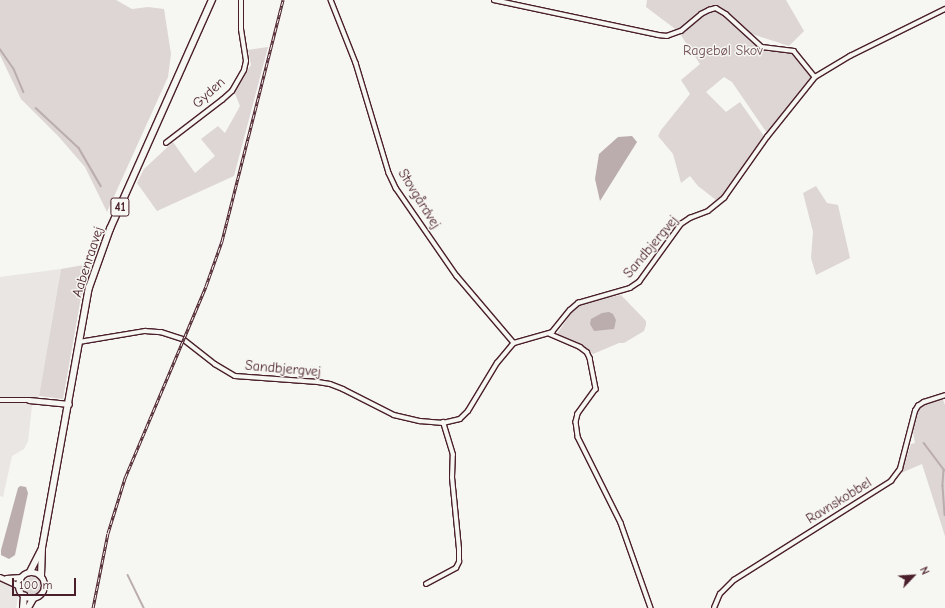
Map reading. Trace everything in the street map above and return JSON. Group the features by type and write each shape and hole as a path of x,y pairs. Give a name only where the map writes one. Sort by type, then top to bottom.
{"main road":[{"name":"Aabenraavej","path":"41,576 42,548 89,288 101,252 176,77 212,0"},
{"name":"Aabenraavej","path":"30,572 42,548"},
{"path":"23,608 24,596 19,586 22,577 30,572 41,576"},
{"name":"41","path":"28,608 33,599 40,597 45,590 45,582 41,576"},
{"path":"24,596 33,599"}],"street":[{"name":"Gyden","path":"166,143 232,91 244,70 246,61 241,30 241,0"},
{"name":"Stovgårdvej","path":"331,0 356,63 389,173 396,188 457,276 514,343"},
{"path":"494,0 658,36 667,36 681,31 701,14 716,8 726,14 762,47 794,51 815,77"},
{"name":"Sandbjergvej","path":"550,334 578,303 630,288 639,282 681,224 708,211 724,198 767,137 815,77 845,58 945,9"},
{"name":"Sandbjergvej","path":"79,342 145,331 161,332 183,339 224,371 236,376 318,382 343,389 394,415 420,421 443,423 460,419 465,416 497,363 514,343"},
{"path":"514,343 550,334 580,347 587,352 590,358 596,389 578,414 576,422 578,437 621,524 651,608"},
{"name":"Ravnskobbel","path":"714,608 720,594 734,580 891,481 900,469 915,411 918,406 924,402 945,395"},
{"path":"0,400 29,400 69,404"},
{"path":"426,584 456,568 459,562 452,478 453,455 443,423"},
{"path":"0,577 22,577"},
{"path":"6,578 19,586"}],"shaded area":[{"path":"632,136 637,142 600,201 595,179 599,154 618,137"},
{"path":"61,269 39,396 32,406 28,441 24,449 12,456 3,497 0,496 0,277"},
{"path":"609,312 613,314 616,320 614,329 594,331 590,324 591,319 602,313"},
{"path":"20,486 26,487 28,493 15,555 9,559 1,555 1,550 18,488"},
{"path":"0,580 13,586 18,596 16,608 0,608"}],"green space":[{"path":"0,0 116,0 132,9 148,7 164,9 171,54 168,77 107,212 85,167 59,137 21,99 0,55"},
{"name":"Ragebøl Skov","path":"647,0 786,0 804,31 789,46 749,33 718,6 707,7 678,31 646,7"},
{"path":"713,10 723,14 764,51 793,52 812,76 767,133 732,82 724,77 706,92 726,112 740,102 764,136 723,194 716,200 698,186 690,176 681,183 673,154 658,136 661,130 690,94 681,80 700,64 680,34 704,15"},
{"path":"268,47 234,176 157,211 137,183 144,169 173,142 195,173 215,156 201,139 218,126 225,133 240,106 234,91 251,65 248,50"},
{"path":"816,186 827,203 838,205 850,258 816,275 811,258 813,232 803,193"},
{"path":"89,264 81,297 63,399 39,396 61,269"},
{"path":"621,295 646,321 644,331 624,343 619,343 593,354 588,349 557,334 574,309 584,302"},
{"path":"942,397 945,405 945,536 922,464 901,473 911,444 915,443 913,432 919,408 928,401"},
{"path":"28,577 36,577 41,582 39,593 36,595 28,595 23,590 23,582"}],"waterway":[{"path":"0,49 14,69 24,92"},
{"path":"36,108 79,148 101,186"},
{"path":"924,443 944,470 943,486 945,515"},
{"path":"128,575 144,608"}],"railway":[{"path":"93,608 108,533 125,478 206,286 222,241 283,0"}]}
